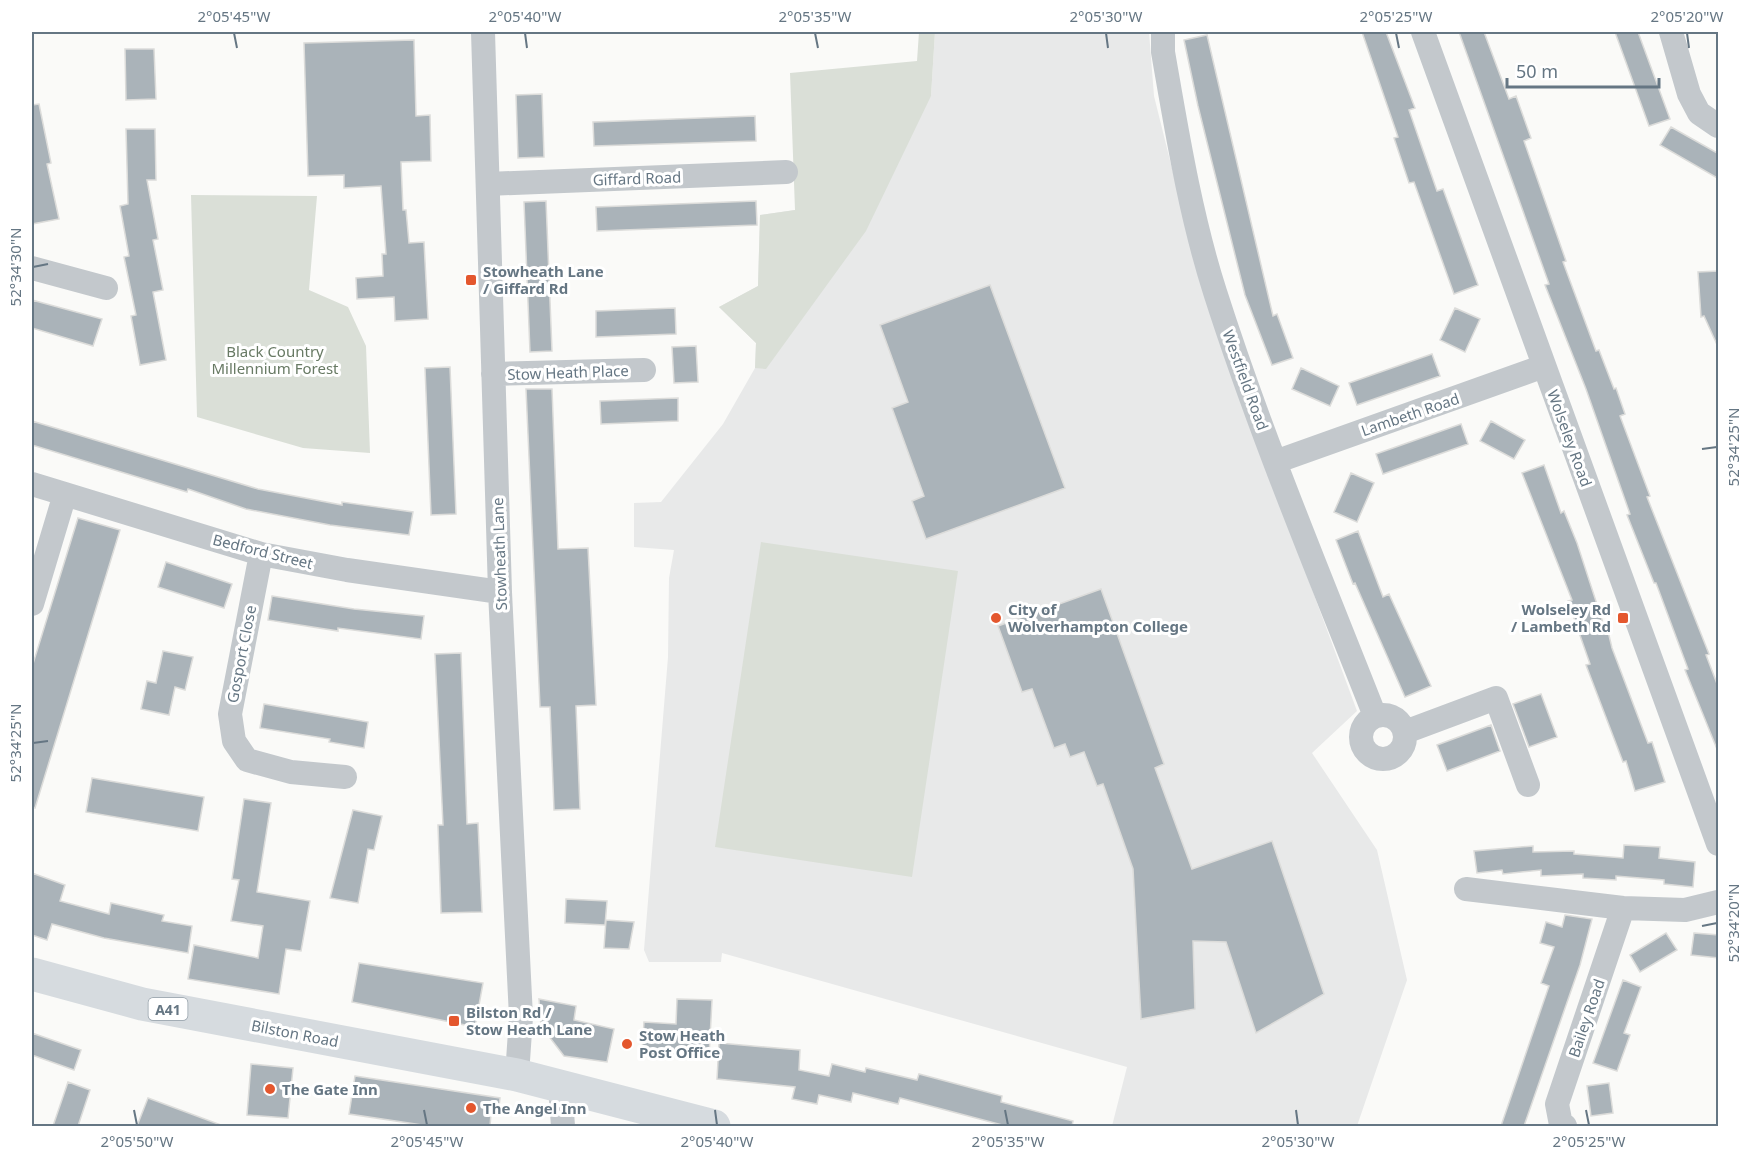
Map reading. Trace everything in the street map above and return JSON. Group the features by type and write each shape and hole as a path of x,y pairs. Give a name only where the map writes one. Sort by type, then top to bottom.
{"highway":[{"name":"Bilston Road","path":"32,974 142,1004 517,1075 560,1086"},
{"name":"A41","path":"560,1086 714,1126"}],"street":[{"name":"Stowheath Lane","path":"483,32 500,592 521,1017 517,1075"},
{"name":"Westfield Road","path":"1163,32 1163,52 1195,220 1215,291 1275,462 1375,716"},
{"name":"Wolseley Road","path":"1423,32 1719,844"},
{"path":"1671,32 1689,94 1699,113 1719,126"},
{"name":"Giffard Road","path":"488,184 786,172"},
{"path":"32,268 106,288"},
{"name":"Lambeth Road","path":"1275,462 1545,366"},
{"name":"Stow Heath Place","path":"493,374 644,370"},
{"name":"Bedford Street","path":"32,484 261,554 347,570 500,592"},
{"path":"32,604 65,494"},
{"name":"Gosport Close","path":"261,554 230,714 234,741 247,760 291,772 345,777"},
{"path":"1405,732 1496,698 1528,785"},
{"path":"1382,715 1397,719 1405,732 1404,746 1394,756 1387,759 1373,757 1363,747 1361,740 1364,726 1375,716 1382,715"},
{"path":"1466,889 1623,908 1685,910 1719,902"},
{"name":"Bailey Road","path":"1565,1126 1561,1125 1557,1104 1623,908"},
{"path":"560,1086 563,1126"}],"shaded area":[{"name":"City of Wolverhampton College","path":"935,32 1149,32 1154,96 1197,269 1239,392 1357,711 1312,753 1377,850 1407,980 1357,1126 1112,1126 1127,1067 722,953 721,962 649,962 644,950 668,657 669,578 674,550 634,547 634,503 661,502 723,424 755,368 756,343 719,307 758,286 760,215 795,210 795,186 931,96"}],"green space":[{"path":"919,32 935,32 931,96 866,231 766,369 755,368 756,343 719,307 758,286 760,215 795,210 790,73 917,61"},
{"name":"Black Country Millennium Forest","path":"191,195 317,196 309,290 348,307 366,346 370,453 303,448 197,417"},
{"path":"761,542 958,571 912,877 715,847"}],"building":[{"path":"1362,32 1386,32 1415,108 1409,110 1437,191 1443,189 1478,285 1454,294 1414,182 1409,183 1394,138 1398,137"},
{"path":"1459,32 1484,32 1509,99 1516,96 1531,138 1524,141 1566,261 1563,262 1596,351 1599,350 1614,389 1616,388 1625,414 1620,416 1650,496 1647,497 1709,654 1706,655 1719,689 1719,754 1685,670 1688,669 1656,583 1654,583 1627,515 1630,514 1586,389 1545,285 1549,284"},
{"path":"1615,32 1638,32 1670,119 1649,126"},
{"path":"1207,35 1273,316 1277,314 1293,358 1272,365 1245,295 1184,40"},
{"path":"414,40 416,116 430,115 431,161 401,162 403,210 406,210 409,243 424,242 428,319 395,321 394,297 357,299 356,278 383,276 382,254 386,254 381,186 344,188 344,175 308,176 304,43"},
{"path":"125,49 154,49 156,99 126,100"},
{"path":"542,94 544,157 518,158 516,95"},
{"path":"39,104 51,163 47,164 59,219 32,224 32,105"},
{"path":"755,116 756,141 594,146 593,122"},
{"path":"1671,127 1719,154 1719,179 1660,145"},
{"path":"126,129 155,129 156,180 147,180 158,239 153,240 163,290 153,292 166,360 140,365 131,316 136,315 124,257 129,256 120,206 128,204"},
{"path":"546,201 552,351 530,352 524,202"},
{"path":"756,201 757,225 597,231 596,207"},
{"path":"1719,271 1719,349 1704,316 1701,317 1698,272"},
{"path":"990,285 1065,488 926,539 912,501 924,496 892,408 908,402 880,325"},
{"path":"32,300 102,319 93,346 32,328"},
{"path":"675,308 676,334 596,337 596,311"},
{"path":"1455,308 1480,319 1465,352 1440,340"},
{"path":"696,346 698,382 674,383 672,347"},
{"path":"1432,354 1440,376 1357,405 1349,383"},
{"path":"450,367 456,514 431,515 425,368"},
{"path":"1301,368 1339,386 1330,406 1292,389"},
{"path":"526,389 552,389 558,549 588,548 596,705 576,706 580,809 554,810 550,707 540,707"},
{"path":"678,398 678,421 601,424 600,401"},
{"path":"32,421 258,489 342,505 342,502 413,512 409,535 330,525 246,509 188,489 187,492 32,445"},
{"path":"1491,421 1525,440 1514,459 1480,441"},
{"path":"1461,424 1468,444 1383,474 1376,454"},
{"path":"1544,465 1561,513 1564,511 1577,543 1606,632 1608,631 1612,648 1648,743 1652,742 1665,782 1635,791 1626,761 1623,762 1586,665 1590,664 1568,601 1572,600 1522,473"},
{"path":"1351,473 1374,483 1357,522 1334,512"},
{"path":"78,518 120,530 35,808 32,807 32,667"},
{"path":"1358,531 1383,597 1389,594 1431,686 1405,697 1355,583 1353,584 1336,540"},
{"path":"166,562 232,584 224,608 158,587"},
{"path":"1101,589 1164,764 1155,768 1192,869 1272,841 1324,994 1256,1033 1226,942 1193,941 1195,1009 1141,1019 1133,869 1103,784 1097,786 1084,752 1070,757 1065,744 1054,748 1032,689 1022,692 998,626"},
{"path":"272,596 354,609 424,616 421,639 338,628 338,631 268,620"},
{"path":"163,651 193,657 185,690 175,687 169,715 141,709 147,681 156,683"},
{"path":"461,653 467,824 478,823 482,912 441,913 438,825 443,825 435,654"},
{"path":"1541,694 1557,737 1529,747 1513,704"},
{"path":"264,704 368,722 364,748 329,742 330,739 260,728"},
{"path":"1491,725 1500,751 1447,771 1437,745"},
{"path":"92,778 204,797 198,831 86,812"},
{"path":"244,799 271,803 257,892 310,901 301,951 286,949 279,994 188,979 194,945 258,958 263,926 231,921 239,880 232,879"},
{"path":"353,810 382,816 374,850 368,849 358,903 330,898"},
{"path":"1624,845 1660,847 1659,858 1695,862 1693,887 1664,884 1664,880 1616,876 1616,880 1583,878 1583,874 1541,876 1541,870 1503,874 1502,870 1477,873 1474,851 1533,846 1533,852 1574,851 1574,854 1623,858"},
{"path":"32,873 65,885 60,901 109,914 111,903 164,915 162,921 192,926 188,953 104,938 52,924 47,940 32,935"},
{"path":"566,899 607,901 605,925 565,923"},
{"path":"1565,915 1592,919 1580,965 1524,1126 1501,1126 1549,986 1541,983 1554,947 1540,943 1546,922 1562,927"},
{"path":"606,920 634,922 629,949 604,948"},
{"path":"1666,933 1677,950 1640,972 1630,955"},
{"path":"1694,933 1719,935 1719,958 1691,955"},
{"path":"359,963 483,983 475,1027 352,1002"},
{"path":"1623,980 1641,987 1624,1033 1630,1035 1617,1071 1593,1063"},
{"path":"539,999 576,1006 574,1020 614,1029 607,1062 564,1056 541,1026"},
{"path":"677,999 712,1000 709,1057 642,1053 644,1022 676,1024"},
{"path":"32,1033 81,1050 74,1070 32,1055"},
{"path":"719,1043 800,1050 799,1070 829,1076 832,1064 865,1072 866,1068 917,1080 919,1074 1002,1096 1001,1102 1073,1121 1072,1126 1006,1126 900,1098 898,1104 853,1093 851,1102 819,1095 817,1104 792,1099 795,1087 717,1079"},
{"path":"251,1064 293,1068 288,1118 247,1115"},
{"path":"355,1076 500,1098 498,1115 491,1114 490,1126 429,1126 349,1114"},
{"path":"68,1082 90,1090 78,1126 53,1126"},
{"path":"1609,1083 1613,1113 1591,1116 1587,1086"},
{"path":"148,1098 221,1125 221,1126 137,1126"}],"place":[{"name":"Stowheath Lane / Giffard Rd","path":"471,280"},
{"name":"City of Wolverhampton College","path":"996,618"},
{"name":"Wolseley Rd / Lambeth Rd","path":"1623,618"},
{"name":"Bilston Rd / Stow Heath Lane","path":"454,1021"},
{"name":"Stow Heath Post Office","path":"627,1044"},
{"name":"The Gate Inn","path":"270,1089"},
{"name":"The Angel Inn","path":"471,1108"}]}
